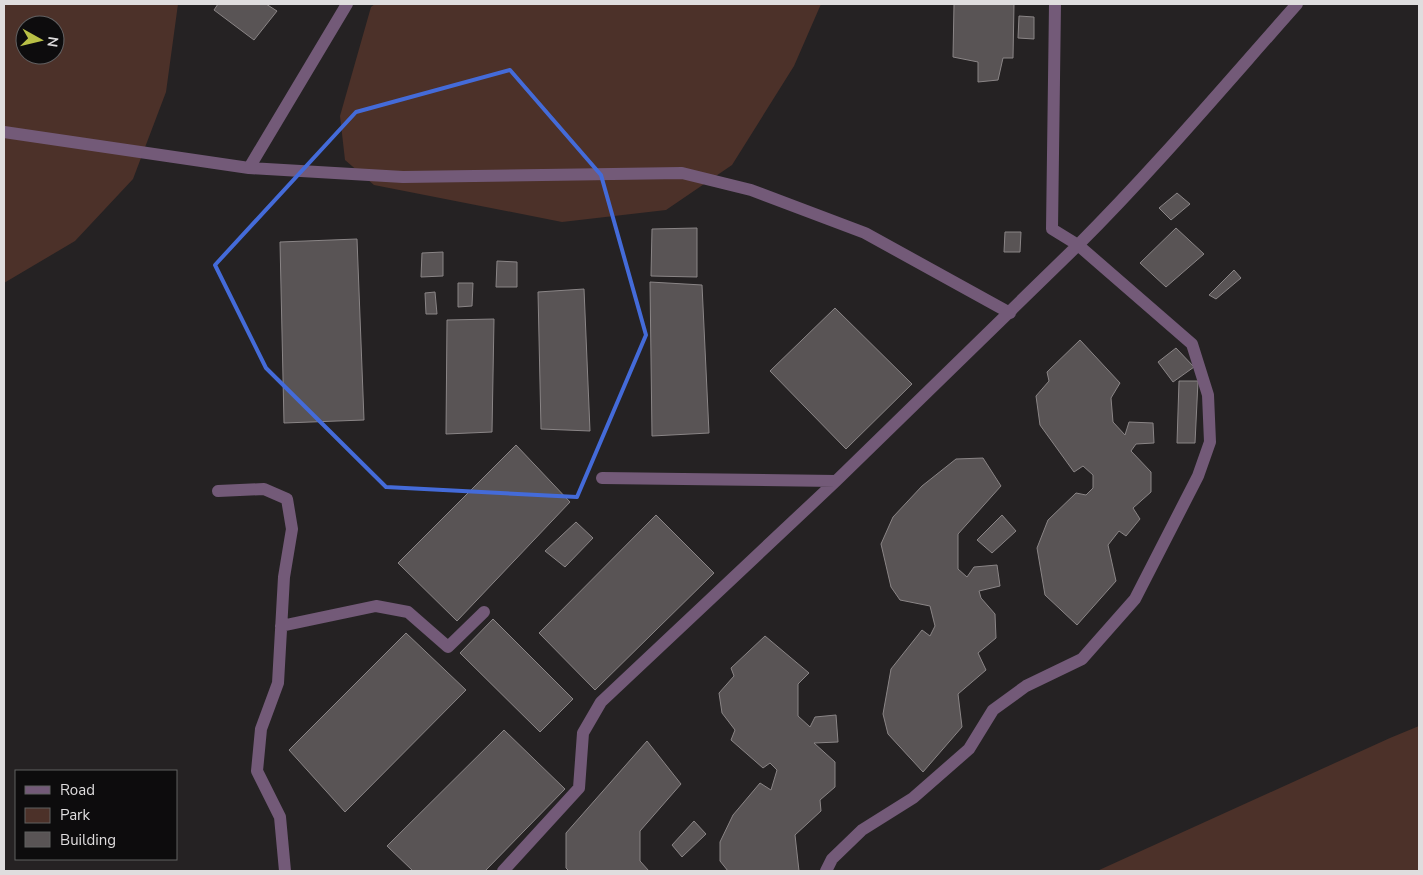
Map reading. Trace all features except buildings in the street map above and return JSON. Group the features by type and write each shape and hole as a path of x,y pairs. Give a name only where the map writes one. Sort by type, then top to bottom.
{"street":[{"path":"249,168 347,4"},
{"path":"826,871 832,859 862,830 913,798 969,749 993,710 1026,686 1082,659 1135,599 1198,476 1210,442 1208,395 1192,344 1078,245 1052,229 1055,4"},
{"path":"503,871 579,788 583,733 601,702 836,481 1010,313 1114,209 1297,4"},
{"path":"4,132 249,168 403,177 682,173 751,190 865,233 1010,313"},
{"path":"602,478 836,481"},
{"path":"218,491 264,489 287,499 292,529 284,577 278,684 261,730 256,772 280,817 285,871"},
{"path":"281,626 376,606 408,612 448,647 484,612"}],"highlighted area":[{"path":"510,70 601,175 646,335 577,497 386,487 266,368 215,265 356,112"}],"green space":[{"path":"4,4 178,4 166,92 133,179 75,241 4,283"},
{"path":"375,4 821,4 794,66 732,165 666,210 562,222 374,185 345,160 340,116 371,7"},
{"path":"1419,726 1419,871 1097,871 1390,738"}]}
